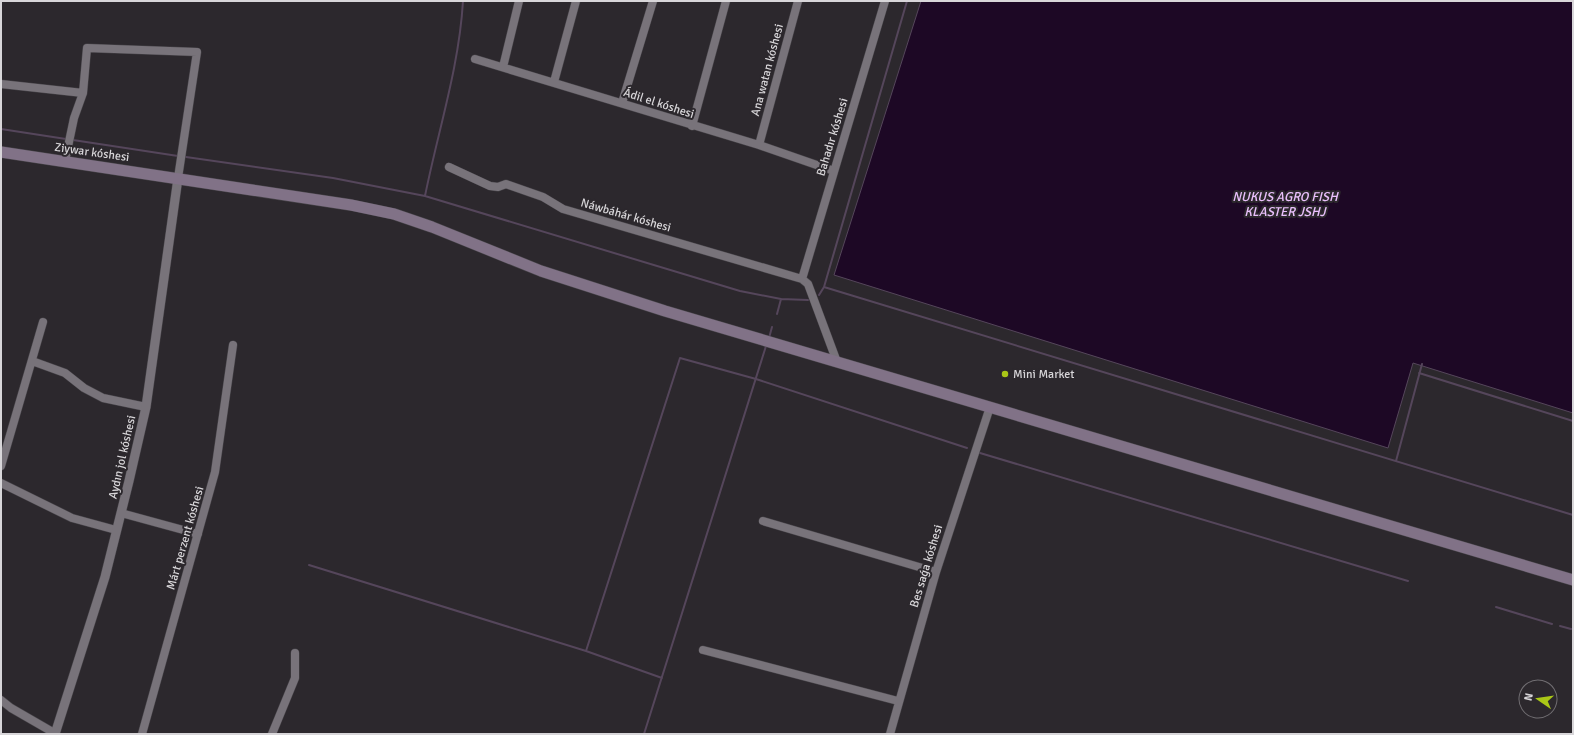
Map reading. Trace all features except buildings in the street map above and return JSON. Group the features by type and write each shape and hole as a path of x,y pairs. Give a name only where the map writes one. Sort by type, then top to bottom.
{"main road":[{"name":"Ziywar kóshesi","path":"1,152 343,204 394,214 541,271 742,334 1573,580"}],"street":[{"path":"503,67 519,1"},
{"path":"554,82 576,1"},
{"path":"622,103 653,1"},
{"path":"692,126 726,1"},
{"name":"Ana watan kóshesi","path":"759,145 798,1"},
{"name":"Bahadır kóshesi","path":"802,279 885,1"},
{"path":"65,161 74,118 83,93 88,48 197,52 178,178"},
{"name":"Ádil el kóshesi","path":"475,58 692,126 759,145 834,171"},
{"path":"1,84 83,93"},
{"name":"Náwbáhár kóshesi","path":"449,167 490,186 498,187 506,184 543,197 563,209 802,279"},
{"name":"Aydın jol kóshesi","path":"56,734 89,632 121,514 146,407 178,178"},
{"path":"802,279 808,284 837,362"},
{"path":"1,466 43,322"},
{"name":"Márt perzent kóshesi","path":"142,734 216,472 233,345"},
{"path":"32,361 65,373 84,388 103,398 146,407"},
{"name":"Bes saǵa kóshesi","path":"890,734 898,701 936,572 990,407"},
{"path":"1,483 72,518 116,530"},
{"path":"121,514 198,534"},
{"path":"763,521 936,572"},
{"path":"703,650 898,701"},
{"path":"272,734 295,678 295,652"},
{"path":"1,700 11,708 56,734"}],"water":[{"name":"NUKUS AGRO FISH KLASTER JSHJ","path":"921,1 1573,1 1573,413 1413,363 1388,448 834,275"}],"waterway":[{"path":"425,196 453,75 461,26 463,1"},
{"path":"819,295 824,287 907,1"},
{"path":"1,129 66,139"},
{"path":"73,140 178,156"},
{"path":"186,157 333,178 425,196 740,291 781,299 777,314"},
{"path":"824,287 1573,515"},
{"path":"781,299 808,300"},
{"path":"769,338 772,327"},
{"path":"644,734 766,346"},
{"path":"309,565 586,651 680,358 756,379 967,448"},
{"path":"1396,461 1422,364"},
{"path":"1419,373 1573,421"},
{"path":"980,453 1408,581"},
{"path":"1496,607 1552,624"},
{"path":"1560,626 1571,629"},
{"path":"586,651 662,678"}],"place":[{"name":"Mini Market","path":"1005,374"}]}
